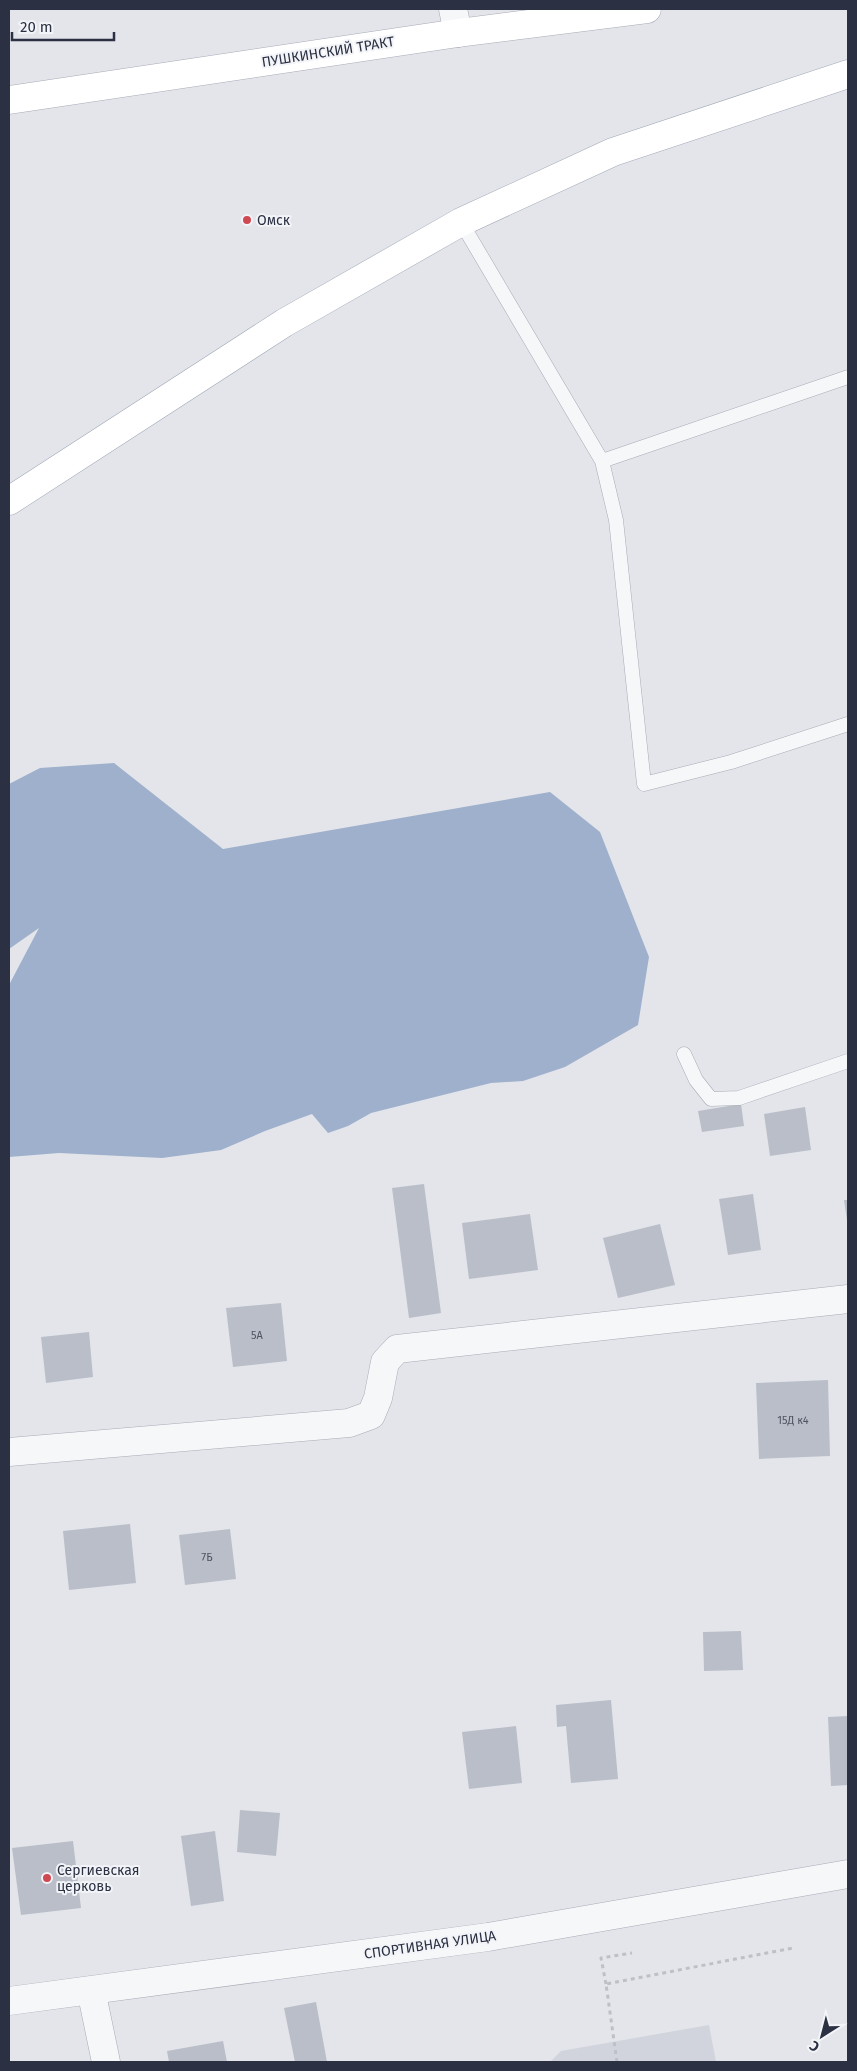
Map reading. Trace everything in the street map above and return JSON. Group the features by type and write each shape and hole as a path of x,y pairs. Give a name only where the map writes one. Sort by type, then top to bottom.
{"main road":[{"name":"ПУШКИНСКИЙ ТРАКТ","path":"9,100 455,21 647,9"},
{"path":"9,502 284,324 461,222 613,152 848,74"}],"street":[{"path":"9,1452 348,1423 372,1415 378,1398 385,1362 398,1349 848,1299"},
{"name":"СПОРТИВНАЯ УЛИЦА","path":"9,2001 488,1938 848,1874"},
{"path":"91,1990 106,2062"}],"lane":[{"path":"461,222 602,461 616,520 644,784 731,762 848,724"},
{"path":"602,461 848,377"},
{"path":"684,1054 696,1080 711,1099 739,1098 848,1061"}],"path":[{"path":"606,1984 793,1948"},
{"path":"617,2062 601,1958 632,1952"}],"shaded area":[{"path":"709,2025 716,2062 550,2062 561,2051"}],"water":[{"path":"114,763 223,849 550,792 600,832 649,957 638,1025 565,1067 523,1081 491,1083 371,1113 348,1126 328,1133 312,1114 221,1150 162,1158 59,1153 9,1157 9,985 39,928 9,949 9,784 40,768"}],"building":[{"path":"741,1104 744,1126 702,1132 698,1111"},
{"path":"805,1107 811,1150 770,1156 764,1114"},
{"path":"424,1184 441,1313 409,1318 392,1188"},
{"path":"753,1194 761,1250 728,1255 719,1199"},
{"path":"844,1200 848,1200 848,1220 847,1220"},
{"path":"530,1214 538,1270 469,1279 462,1223"},
{"path":"660,1224 675,1285 618,1298 603,1238"},
{"path":"281,1303 287,1361 233,1367 226,1308"},
{"path":"89,1332 93,1377 46,1383 41,1337"},
{"path":"828,1380 830,1456 759,1459 756,1383"},
{"path":"130,1524 136,1583 69,1590 63,1531"},
{"path":"230,1529 236,1579 185,1585 179,1535"},
{"path":"741,1631 743,1670 704,1671 703,1632"},
{"path":"611,1700 618,1779 571,1783 566,1726 557,1727 556,1705"},
{"path":"848,1716 848,1785 831,1786 828,1717"},
{"path":"516,1726 522,1783 469,1789 462,1732"},
{"path":"240,1810 280,1813 276,1856 237,1852"},
{"path":"215,1831 224,1901 191,1906 181,1836"},
{"name":"Сергиевская церковь","path":"73,1841 81,1908 21,1915 12,1848"},
{"path":"316,2002 327,2062 295,2062 284,2008"},
{"path":"223,2041 227,2062 169,2062 167,2051"}],"place":[{"name":"Омск","path":"247,220"},
{"name":"Сергиевская церковь","path":"47,1878"}]}
